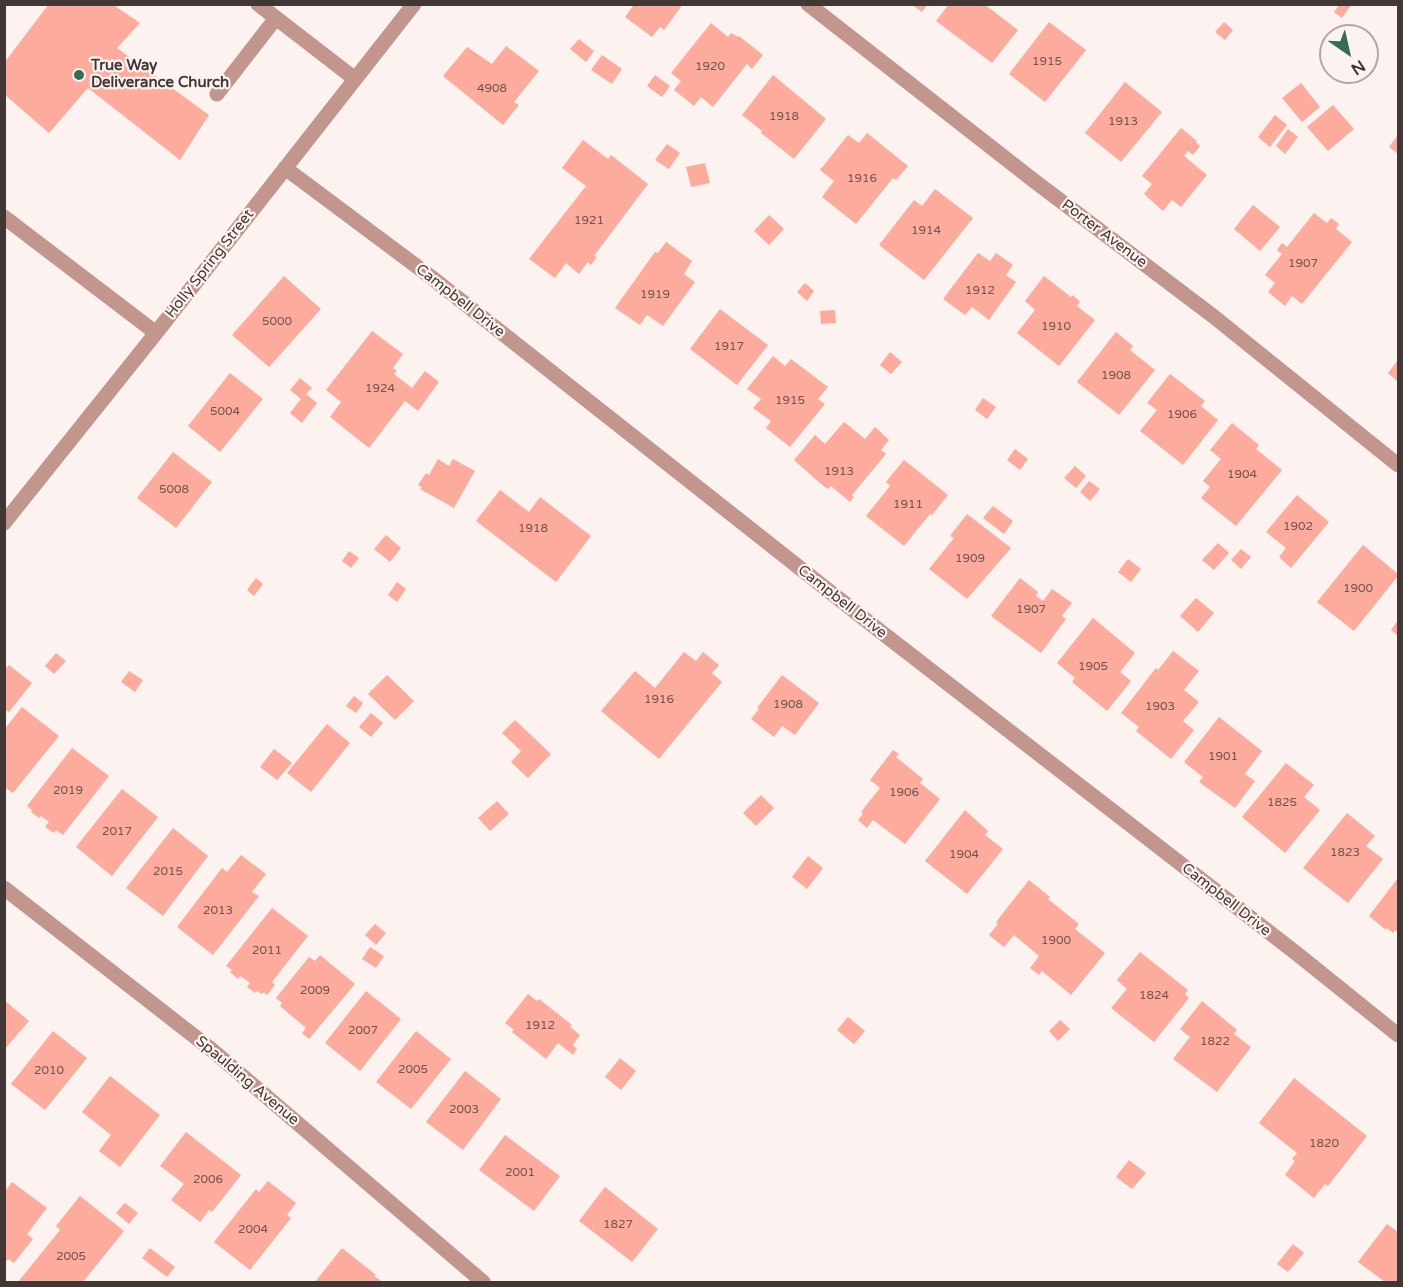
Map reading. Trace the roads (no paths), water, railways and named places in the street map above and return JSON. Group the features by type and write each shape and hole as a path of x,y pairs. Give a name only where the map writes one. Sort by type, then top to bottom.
{"street":[{"path":"258,4 355,79"},
{"name":"Holly Spring Street","path":"4,523 414,4"},
{"name":"Porter Avenue","path":"808,4 1033,180 1213,316 1398,465"},
{"path":"217,94 276,18"},
{"name":"Campbell Drive","path":"285,168 440,285 1398,1035"},
{"path":"4,217 156,333"},
{"name":"Spaulding Avenue","path":"4,888 212,1050 483,1282"}],"place":[{"name":"True Way Deliverance Church","path":"79,75"}]}
